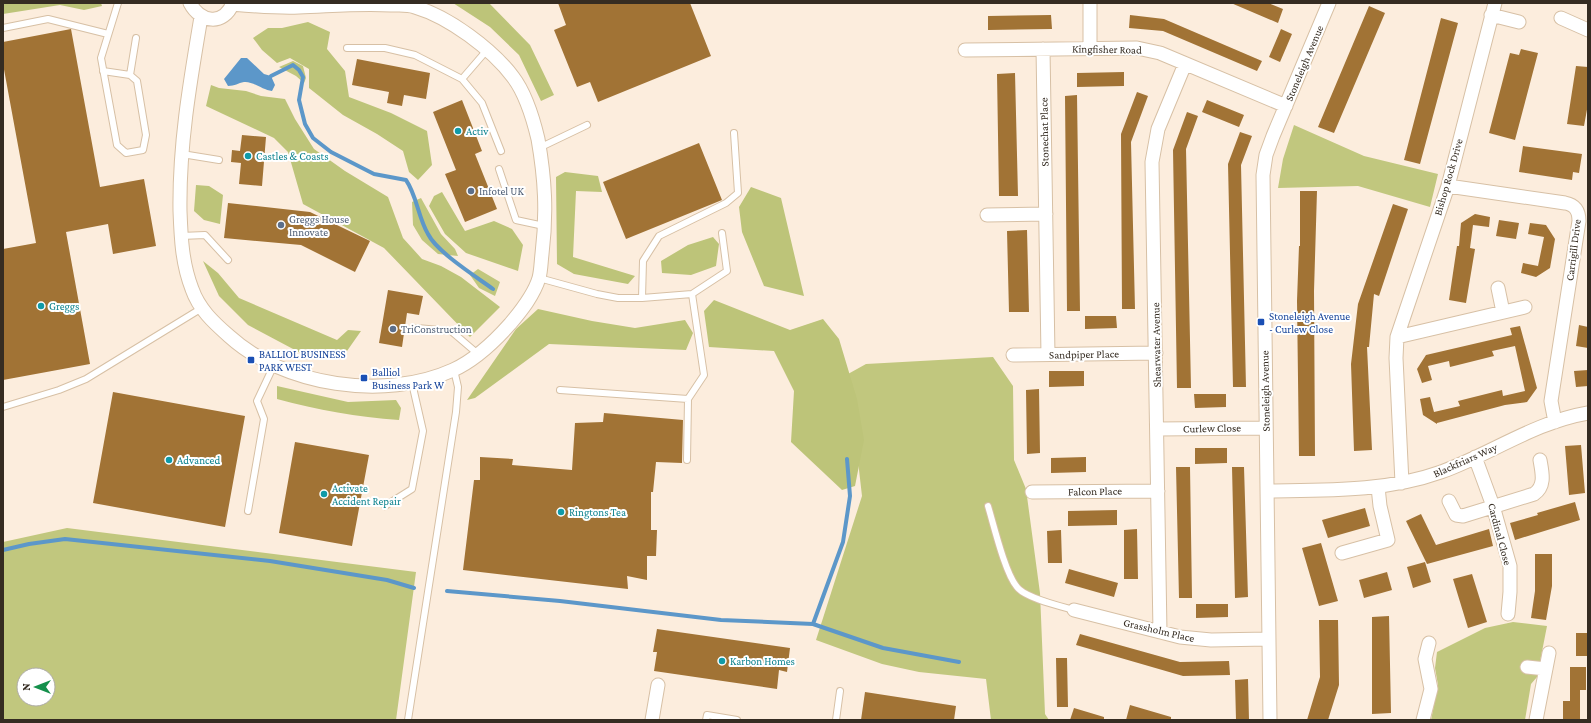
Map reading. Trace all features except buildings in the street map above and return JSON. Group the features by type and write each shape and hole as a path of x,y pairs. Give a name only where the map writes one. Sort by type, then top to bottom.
{"street":[{"path":"190,3 195,12 206,19 220,18 227,13 232,4 296,7 326,4 413,4 441,17 459,28 487,50 513,77 528,103 539,148 546,196 539,278 522,311 498,338 454,370 412,382 388,386 350,385 312,379 274,365 237,343 206,316 192,292 183,261 180,189 183,122 201,17"},
{"path":"1090,3 1090,48"},
{"name":"Stoneleigh Avenue","path":"1270,720 1263,175 1269,146 1325,4"},
{"name":"Bishop Rock Drive","path":"1402,483 1396,337 1448,186 1493,9 1519,22"},
{"path":"1561,18 1588,30"},
{"name":"Kingfisher Road","path":"965,50 1137,48 1160,53 1286,106"},
{"name":"Stonechat Place","path":"1043,49 1048,355"},
{"name":"Shearwater Avenue","path":"1160,632 1153,152 1163,115 1185,64"},
{"name":"Carrigill Drive","path":"1448,186 1565,202 1574,206 1577,210 1579,221 1551,401 1555,422"},
{"path":"987,215 1046,214"},
{"path":"1498,288 1503,312"},
{"path":"1396,337 1525,307"},
{"name":"Sandpiper Place","path":"1013,355 1156,353"},
{"name":"Blackfriars Way","path":"1267,491 1378,487 1402,483 1441,472 1476,458 1521,434 1555,422 1588,413"},
{"name":"Curlew Close","path":"1158,429 1266,428"},
{"name":"Cardinal Close","path":"1476,458 1493,506 1510,566 1508,614"},
{"path":"1449,501 1456,515 1463,516 1528,496 1538,491 1542,483 1540,460"},
{"path":"1342,553 1388,540 1380,506 1378,487"},
{"name":"Falcon Place","path":"1032,492 1158,491"},
{"name":"Grassholm Place","path":"1074,610 1160,632 1211,640 1269,639"},
{"path":"1423,720 1431,689 1425,659 1429,643"},
{"path":"1536,720 1549,653"},
{"path":"1527,667 1546,670"},
{"path":"652,720 658,685"}],"lane":[{"path":"103,71 130,75 137,81 146,135 143,150 126,153 118,145 103,71 101,58 118,3"},
{"path":"3,28 48,19 108,34"},
{"path":"130,75 136,38"},
{"path":"347,48 385,48 415,55 462,79 482,103 501,151"},
{"path":"462,79 487,50"},
{"path":"539,148 587,125"},
{"path":"642,298 643,261 659,236 726,203 738,193 734,133"},
{"path":"182,154 219,160"},
{"path":"499,169 516,220 544,226"},
{"path":"539,278 597,294 618,298 642,298 692,294 727,271 722,233"},
{"path":"181,236 205,235 228,260"},
{"path":"687,460 688,399 704,374 692,294"},
{"path":"3,406 59,390 86,379 202,308"},
{"path":"417,328 451,331 478,354"},
{"path":"248,511 264,419 256,401 274,365"},
{"path":"408,720 456,412 458,387 454,370"},
{"path":"384,506 412,489 423,431 412,382"},
{"path":"560,390 688,399"},
{"path":"988,506 1009,572 1017,588 1035,598 1074,610"},
{"path":"836,720 840,690"},
{"path":"706,720 707,715 737,720"}],"green space":[{"path":"3,3 101,3 102,6 84,10 60,5 3,14"},
{"path":"453,3 489,3 530,45 554,95 541,101 519,55 490,27"},
{"path":"308,22 330,32 327,49 345,71 349,97 391,113 427,131 432,165 418,180 409,172 403,151 377,134 343,115 309,88 309,69 290,58 277,63 262,50 253,38 268,28 282,28"},
{"path":"293,61 303,66 306,78 304,83 296,76 279,67"},
{"path":"211,85 219,88 246,91 261,96 285,99 295,119 314,149 345,171 388,197 403,238 422,259 441,266 461,277 500,307 470,337 384,248 303,204 288,152 274,138 206,106"},
{"path":"1294,125 1364,156 1438,174 1430,207 1358,186 1278,188 1283,159"},
{"path":"565,172 598,176 602,192 576,191 573,257 635,276 628,284 574,274 557,264 556,177"},
{"path":"196,185 209,186 223,195 220,224 204,220 194,211"},
{"path":"751,187 781,198 804,296 764,286 742,232 739,207"},
{"path":"442,192 465,231 494,221 512,229 523,245 518,271 466,253 445,234 429,206 434,196"},
{"path":"421,198 441,234 455,249 458,256 438,254 422,240 413,225 412,202"},
{"path":"713,237 719,244 716,266 691,275 662,273 661,261 688,245"},
{"path":"203,261 218,273 239,298 337,340 348,330 361,331 347,351 335,356 310,358 248,325 219,296"},
{"path":"478,269 500,282 495,296 479,288 470,275"},
{"path":"714,300 790,330 823,319 839,339 857,399 864,440 855,486 842,490 791,442 794,391 774,351 709,347 704,311"},
{"path":"538,309 592,321 635,328 685,320 693,333 686,350 549,344 475,398 467,400 516,329"},
{"path":"993,357 1013,386 1014,460 1026,489 1040,593 1045,714 1049,720 991,720 986,679 919,672 882,664 816,640 862,496 848,374 866,364"},
{"path":"277,386 348,402 396,400 401,408 399,420 338,412 277,399"},
{"path":"67,528 416,572 396,720 3,720 3,542"},
{"path":"1513,622 1547,626 1537,677 1531,684 1525,720 1431,720 1438,685 1435,668 1437,652 1485,628"}],"water":[{"path":"241,58 247,58 264,74 271,76 275,85 272,91 247,82 228,86 224,79"}],"waterway":[{"path":"271,76 293,65 299,70 303,77 299,100 305,124 313,138 331,152 374,174 406,180 413,193 422,221 433,241 448,256 493,289"},
{"path":"813,624 843,542 850,496 847,459"},
{"path":"3,550 29,544 65,539 270,561 387,580 414,588"},
{"path":"447,591 560,601 721,620 813,624 883,648 959,662"}],"place":[{"name":"Activ","path":"458,131"},
{"name":"Castles & Coasts","path":"248,156"},
{"name":"Infotel UK","path":"471,191"},
{"name":"Greggs House Innovate","path":"281,225"},
{"name":"Greggs","path":"41,306"},
{"name":"Stoneleigh Avenue - Curlew Close","path":"1261,322"},
{"name":"TriConstruction","path":"393,329"},
{"name":"BALLIOL BUSINESS PARK WEST","path":"251,360"},
{"name":"Balliol Business Park W","path":"364,378"},
{"name":"Advanced","path":"169,460"},
{"name":"Activate Accident Repair","path":"324,494"},
{"name":"Ringtons Tea","path":"561,512"},
{"name":"Karbon Homes","path":"722,661"}]}
